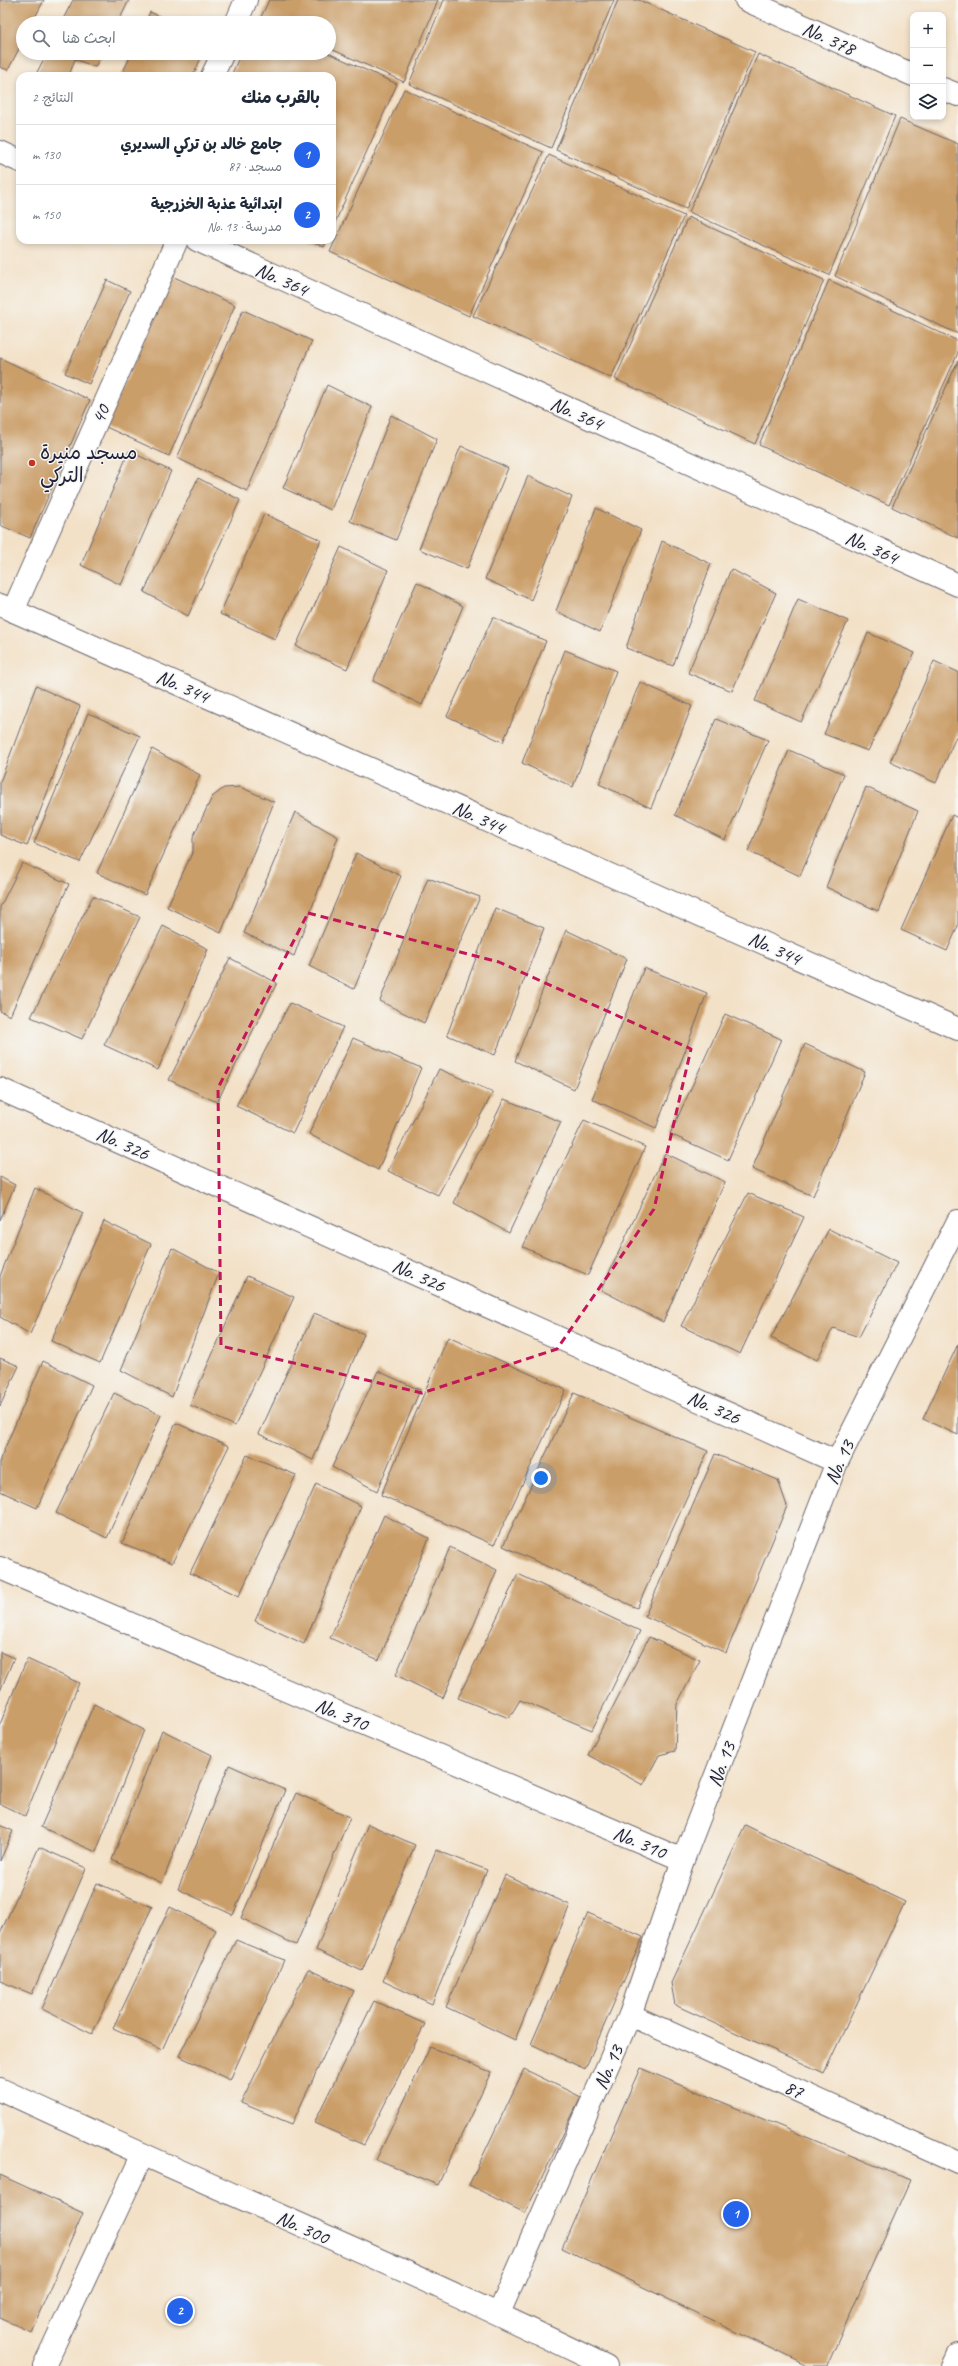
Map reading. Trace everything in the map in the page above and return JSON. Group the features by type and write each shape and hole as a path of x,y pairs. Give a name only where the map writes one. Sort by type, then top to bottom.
{"street":[{"path":"239,16 246,0"},
{"name":"No. 378","path":"746,0 910,74"},
{"path":"214,72 220,60"},
{"path":"946,90 958,96"},
{"name":"40","path":"7,608 175,244"},
{"name":"No. 364","path":"205,244 958,586"},
{"name":"No. 344","path":"7,608 958,1029"},
{"name":"No. 326","path":"0,1089 837,1462"},
{"name":"No. 13","path":"499,2313 630,2016 683,1860 837,1462 958,1221"},
{"name":"No. 310","path":"0,1568 683,1860"},
{"name":"87","path":"630,2016 958,2163"},
{"name":"No. 300","path":"0,2089 142,2156 499,2313 606,2366"},
{"path":"44,2366 142,2156"},
{"path":"953,2366 958,2355"}],"highlighted area":[{"path":"308,913 499,962 691,1049 654,1209 557,1349 422,1393 221,1346 218,1088"}],"building":[{"path":"0,0 44,0 36,16 16,16 16,55 8,70 0,67"},
{"path":"73,0 129,0 121,16 65,16"},
{"path":"269,0 438,0 404,82 336,51 336,16 261,16"},
{"path":"444,0 614,0 551,148 409,84"},
{"path":"618,0 639,0 755,52 686,209 556,150"},
{"path":"150,12 159,16 148,16"},
{"path":"758,54 895,116 829,275 689,212"},
{"path":"336,57 397,84 336,220 336,72 233,72 238,60 336,60"},
{"path":"43,60 75,60 70,72 37,72"},
{"path":"78,60 98,60 95,67"},
{"path":"129,60 200,60 195,72 123,72"},
{"path":"404,89 543,152 469,316 330,252 334,244 336,244 336,239"},
{"path":"900,119 958,144 958,334 835,276"},
{"path":"549,155 684,216 611,378 473,316"},
{"path":"688,217 824,280 755,444 615,379"},
{"path":"317,244 325,244 324,247"},
{"path":"172,276 235,305 169,456 106,427"},
{"path":"107,280 130,291 89,384 65,373"},
{"path":"829,280 958,341 958,353 889,505 759,445"},
{"path":"243,310 312,341 247,491 177,458"},
{"name":"مسجد منيرة التركي","path":"0,358 90,400 30,538 0,525"},
{"path":"958,361 958,538 892,507"},
{"path":"327,385 372,407 331,510 283,488"},
{"path":"391,415 437,439 396,540 350,521"},
{"path":"461,446 508,468 467,569 419,549"},
{"path":"129,451 171,471 121,585 81,565"},
{"path":"528,476 572,497 531,600 485,579"},
{"path":"198,478 240,500 188,616 144,592"},
{"path":"596,508 641,530 600,632 556,611"},
{"path":"264,514 321,540 275,639 220,614"},
{"path":"662,541 711,564 673,666 626,648"},
{"path":"341,547 388,570 347,669 296,646"},
{"path":"731,569 776,593 732,691 688,673"},
{"path":"417,582 463,606 422,705 373,681"},
{"path":"798,599 848,621 801,722 755,701"},
{"path":"493,617 546,641 503,742 447,716"},
{"path":"868,633 915,653 868,751 824,734"},
{"path":"565,650 616,671 573,787 522,763"},
{"path":"934,661 958,672 958,732 936,783 890,762"},
{"path":"640,682 692,706 651,808 599,784"},
{"path":"36,686 80,706 27,846 0,835 0,782"},
{"path":"88,713 140,736 80,862 34,843"},
{"path":"716,719 768,740 725,840 675,815"},
{"path":"152,749 200,775 145,895 97,873"},
{"path":"789,750 844,774 800,876 748,851"},
{"path":"240,787 274,802 221,933 167,907 193,851 193,837 212,797 224,788"},
{"path":"866,787 918,811 878,911 826,887"},
{"path":"295,812 338,837 294,956 244,933"},
{"path":"952,815 958,818 958,926 947,951 901,930"},
{"path":"356,853 401,876 354,989 309,966"},
{"path":"22,863 69,884 10,1016 0,1011 0,907"},
{"path":"428,878 480,897 424,1023 380,1001"},
{"path":"93,896 140,917 82,1039 31,1017"},
{"path":"495,908 544,928 495,1055 447,1035"},
{"path":"163,926 208,949 158,1070 104,1045"},
{"path":"566,930 627,959 574,1089 515,1061"},
{"path":"230,958 277,983 217,1102 169,1080"},
{"path":"644,968 707,993 656,1128 592,1099"},
{"path":"290,1003 343,1027 293,1133 236,1106"},
{"path":"725,1014 781,1039 728,1160 670,1134"},
{"path":"353,1038 421,1068 378,1170 309,1134"},
{"path":"805,1044 865,1072 813,1196 752,1169"},
{"path":"439,1069 493,1092 438,1195 388,1171"},
{"path":"504,1099 561,1122 509,1233 454,1203"},
{"path":"584,1120 645,1147 588,1275 523,1247"},
{"path":"665,1153 725,1182 663,1322 601,1290"},
{"path":"0,1177 15,1185 0,1220"},
{"path":"35,1188 83,1213 30,1334 0,1317 0,1276"},
{"path":"748,1193 804,1217 740,1354 681,1326"},
{"path":"104,1221 151,1244 100,1363 51,1341"},
{"path":"829,1229 897,1263 859,1337 833,1328 817,1360 771,1338"},
{"path":"172,1248 219,1273 172,1397 121,1370"},
{"path":"247,1276 294,1297 235,1426 190,1405"},
{"path":"314,1313 364,1334 313,1460 259,1434"},
{"path":"448,1337 566,1390 494,1545 381,1495"},
{"path":"958,1344 958,1435 923,1419"},
{"path":"0,1358 19,1366 0,1406"},
{"path":"43,1361 92,1385 37,1508 0,1491 0,1459"},
{"path":"378,1371 420,1390 377,1491 332,1467"},
{"path":"114,1393 161,1415 107,1538 56,1513"},
{"path":"574,1393 708,1451 637,1608 503,1546"},
{"path":"176,1423 229,1446 172,1563 122,1543"},
{"path":"715,1454 778,1480 787,1506 726,1653 645,1616"},
{"path":"247,1455 296,1475 239,1596 190,1573"},
{"path":"316,1484 361,1506 304,1644 255,1621"},
{"path":"384,1515 429,1538 379,1660 330,1638"},
{"path":"450,1547 497,1570 443,1698 396,1675"},
{"path":"518,1574 640,1631 592,1730 520,1700 509,1718 458,1698"},
{"path":"649,1637 700,1660 677,1704 675,1751 659,1755 643,1785 588,1755"},
{"path":"0,1652 14,1658 0,1691"},
{"path":"27,1659 79,1683 25,1816 0,1804 0,1724"},
{"path":"94,1704 144,1730 96,1852 41,1827"},
{"path":"162,1730 212,1755 162,1883 112,1860"},
{"path":"229,1765 285,1790 233,1915 178,1889"},
{"path":"296,1793 350,1817 296,1945 241,1918"},
{"path":"368,1824 415,1845 362,1971 316,1950"},
{"path":"0,1825 13,1831 0,1861"},
{"path":"745,1825 905,1902 824,2073 675,2005 671,1983"},
{"path":"39,1847 86,1868 32,1994 0,1981 0,1934"},
{"path":"436,1850 487,1870 432,2004 383,1981"},
{"path":"505,1875 570,1905 515,2040 446,2007"},
{"path":"97,1883 152,1907 92,2034 42,2009"},
{"path":"170,1907 216,1930 162,2050 113,2028"},
{"path":"588,1913 643,1937 585,2069 531,2044"},
{"path":"236,1940 284,1960 230,2080 179,2056"},
{"path":"308,1969 354,1991 292,2124 241,2103"},
{"path":"374,2001 425,2024 364,2145 314,2123"},
{"path":"430,2047 491,2072 438,2185 376,2160"},
{"path":"640,2068 910,2180 827,2366 807,2366 562,2248"},
{"path":"524,2069 581,2097 525,2213 469,2185"},
{"path":"0,2175 83,2213 31,2332 0,2318"}],"place":[{"name":"مسجد منيرة التركي","path":"32,463"},
{"name":"جامع خالد بن تركي السديري","path":"736,2214"},
{"name":"ابتدائية عذبة الخزرجية","path":"180,2311"}]}
